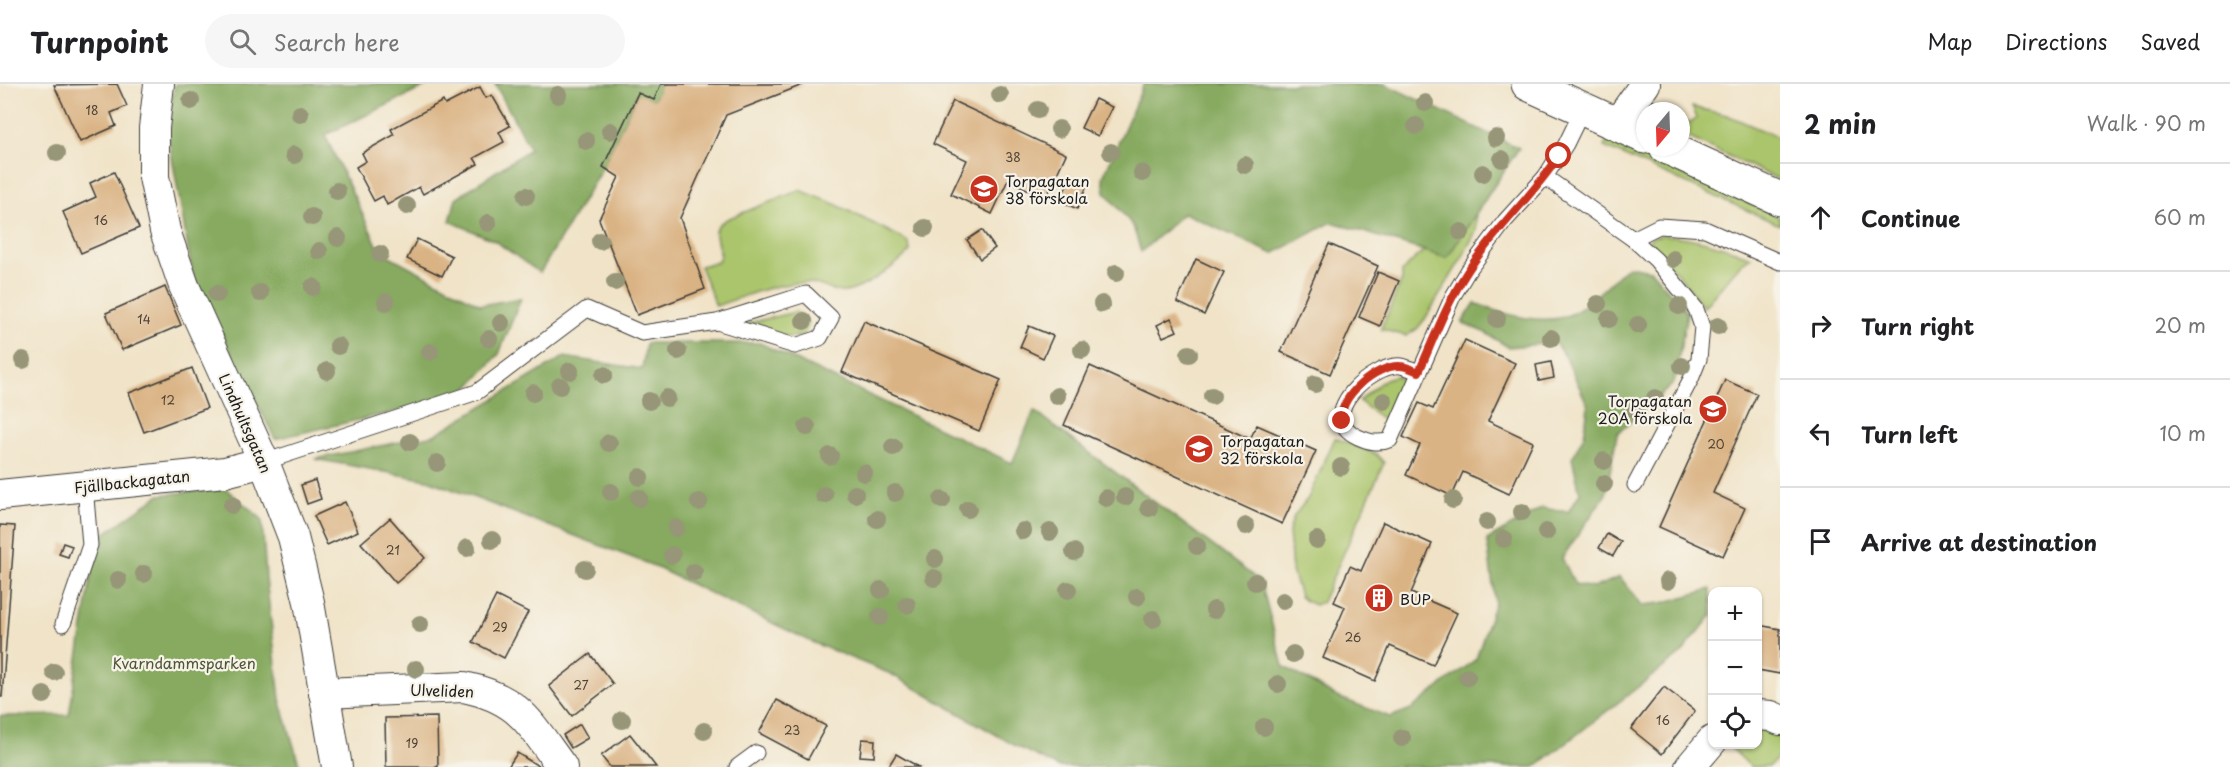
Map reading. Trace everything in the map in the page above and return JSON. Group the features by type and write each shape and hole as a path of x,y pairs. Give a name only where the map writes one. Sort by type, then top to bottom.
{"street":[{"name":"Lindhultsgatan","path":"159,84 154,128 154,177 165,231 184,286 264,462 293,537 309,602 337,767"},
{"path":"1528,84 1631,131 1645,84"},
{"path":"1686,156 1780,199"},
{"name":"Fjällbackagatan","path":"0,495 225,472 264,462"},
{"name":"Ulveliden","path":"324,693 464,687 485,691 504,699 523,714 562,767"},
{"path":"1762,715 1780,720"},
{"path":"1690,767 1708,747"}],"lane":[{"path":"1419,372 1400,366 1386,368 1357,386 1343,405 1341,414 1346,429 1374,443 1390,440 1453,296 1468,271 1505,221 1545,177 1566,144 1583,108"},
{"path":"1545,177 1633,239 1656,260 1696,309 1702,327 1699,359 1691,379 1635,485"},
{"path":"1633,239 1659,226 1705,229 1780,262"},
{"path":"264,462 477,392 587,309 642,333 717,322 806,294 831,318 820,338 795,346 717,322"},
{"path":"63,624 90,545 85,486"},
{"path":"737,767 756,753"}],"green space":[{"path":"175,84 431,84 325,135 380,251 481,305 521,298 499,354 460,397 275,439 193,277 167,129"},
{"path":"495,84 661,84 654,100 637,94 603,167 540,273 495,241 450,221 456,198 530,149"},
{"path":"1144,84 1385,84 1519,148 1447,258 1332,222 1273,254 1184,213 1141,252 1133,226 1105,192 1103,177"},
{"path":"1692,107 1727,115 1780,138 1780,180 1690,138 1690,122 1697,118"},
{"path":"1607,141 1636,154 1636,156 1641,156 1780,217 1780,225 1604,147"},
{"path":"800,190 835,204 902,238 909,243 910,251 877,278 848,291 835,291 812,283 789,284 758,291 716,306 700,266 718,262 720,255 715,231 719,224"},
{"path":"1473,215 1476,216 1476,231 1462,258 1417,329 1406,336 1381,329 1402,280 1402,271 1446,230"},
{"path":"1663,235 1707,242 1751,257 1741,264 1704,307 1679,275 1651,246 1649,240"},
{"path":"1628,266 1651,270 1687,313 1674,383 1617,434 1606,494 1562,558 1575,584 1593,588 1620,577 1642,605 1662,603 1708,590 1708,620 1682,653 1535,767 1058,767 1014,745 891,674 814,643 649,564 428,480 315,459 434,435 564,357 642,369 646,343 760,343 1012,463 1034,411 1261,582 1283,666 1335,696 1390,717 1411,709 1476,659 1495,602 1487,540 1542,508 1568,512 1580,493 1572,458 1584,435 1588,406 1565,356 1555,343 1508,347 1486,333 1462,323 1475,303 1525,318 1552,319 1564,317 1588,303"},
{"path":"795,312 803,315 809,324 804,335 783,336 748,326 749,323"},
{"path":"1395,376 1407,380 1407,384 1390,425 1359,401 1385,379"},
{"path":"1335,438 1376,454 1384,463 1322,602 1315,605 1300,596 1292,571 1289,531 1294,516 1308,498"},
{"name":"Kvarndammsparken","path":"225,488 262,519 266,578 280,699 300,767 0,767 0,716 69,715 97,539 159,495"},
{"path":"1762,731 1780,738 1780,755 1770,766 1751,767 1732,749 1762,749"}],"building":[{"path":"117,84 127,106 111,113 116,126 80,142 54,85"},
{"path":"661,84 805,84 726,115 680,218 705,289 637,315 599,219 619,177 603,167 638,93 654,100"},
{"path":"480,87 486,98 492,95 510,126 499,132 504,142 474,158 478,164 423,194 419,187 387,205 383,196 374,201 356,167 366,161 362,153 394,135 391,129 443,101 445,105"},
{"path":"1095,99 1112,107 1098,136 1081,128"},
{"path":"953,101 1066,154 1046,198 1008,180 992,214 951,194 967,160 933,144"},
{"path":"114,172 139,228 81,253 63,212 96,197 90,183"},
{"path":"1070,179 1087,186 1077,209 1060,201"},
{"path":"982,230 995,248 980,259 967,240"},
{"path":"417,239 452,256 442,276 407,259"},
{"path":"1329,244 1378,266 1330,374 1281,352"},
{"path":"1196,259 1224,272 1204,315 1177,302"},
{"path":"1378,272 1399,281 1380,326 1359,317"},
{"path":"165,287 181,325 122,350 106,313"},
{"path":"1171,318 1177,331 1163,337 1157,325"},
{"path":"864,321 1001,380 979,431 842,372"},
{"path":"1029,326 1053,336 1043,358 1020,347"},
{"path":"1465,340 1515,363 1488,421 1533,442 1509,494 1463,472 1452,496 1406,475 1420,445 1403,437 1419,403 1433,409"},
{"path":"1551,362 1554,378 1539,381 1536,365"},
{"path":"1090,366 1250,439 1257,425 1316,451 1282,524 1064,425"},
{"path":"192,368 207,408 144,432 129,393"},
{"path":"1725,380 1757,394 1713,493 1745,508 1723,556 1659,527"},
{"path":"315,480 321,499 307,504 301,485"},
{"path":"345,502 358,531 327,545 314,516"},
{"path":"390,518 425,558 396,583 361,543"},
{"name":"BUP","path":"1383,522 1432,544 1411,593 1457,613 1433,665 1390,646 1375,681 1323,658 1345,607 1334,602 1350,566 1361,571"},
{"path":"0,525 15,526 2,697 0,697"},
{"path":"1607,534 1621,542 1613,556 1599,548"},
{"path":"63,543 72,546 68,557 59,554"},
{"path":"496,596 528,612 504,658 473,642"},
{"path":"1762,626 1780,629 1780,674 1762,671"},
{"path":"590,654 613,684 572,716 549,686"},
{"path":"1664,687 1695,711 1662,754 1631,729"},
{"path":"777,700 826,726 808,759 759,733"},
{"path":"437,717 438,767 386,767 385,718"},
{"path":"580,724 588,738 571,748 563,735"},
{"path":"630,734 656,767 610,767 601,756"},
{"path":"862,739 875,740 874,757 860,756"},
{"path":"517,753 540,767 508,767"},
{"path":"896,754 919,767 888,767"}],"place":[{"name":"Torpagatan 38 förskola","path":"984,189"},
{"name":"Torpagatan 20A förskola","path":"1713,409"},
{"name":"Torpagatan 32 förskola","path":"1199,449"},
{"name":"BUP","path":"1379,598"}],"route":[{"path":"1342,421 1343,405 1357,386 1386,368 1400,366 1419,372 1453,296 1468,271 1505,221 1545,177 1559,156"}]}
